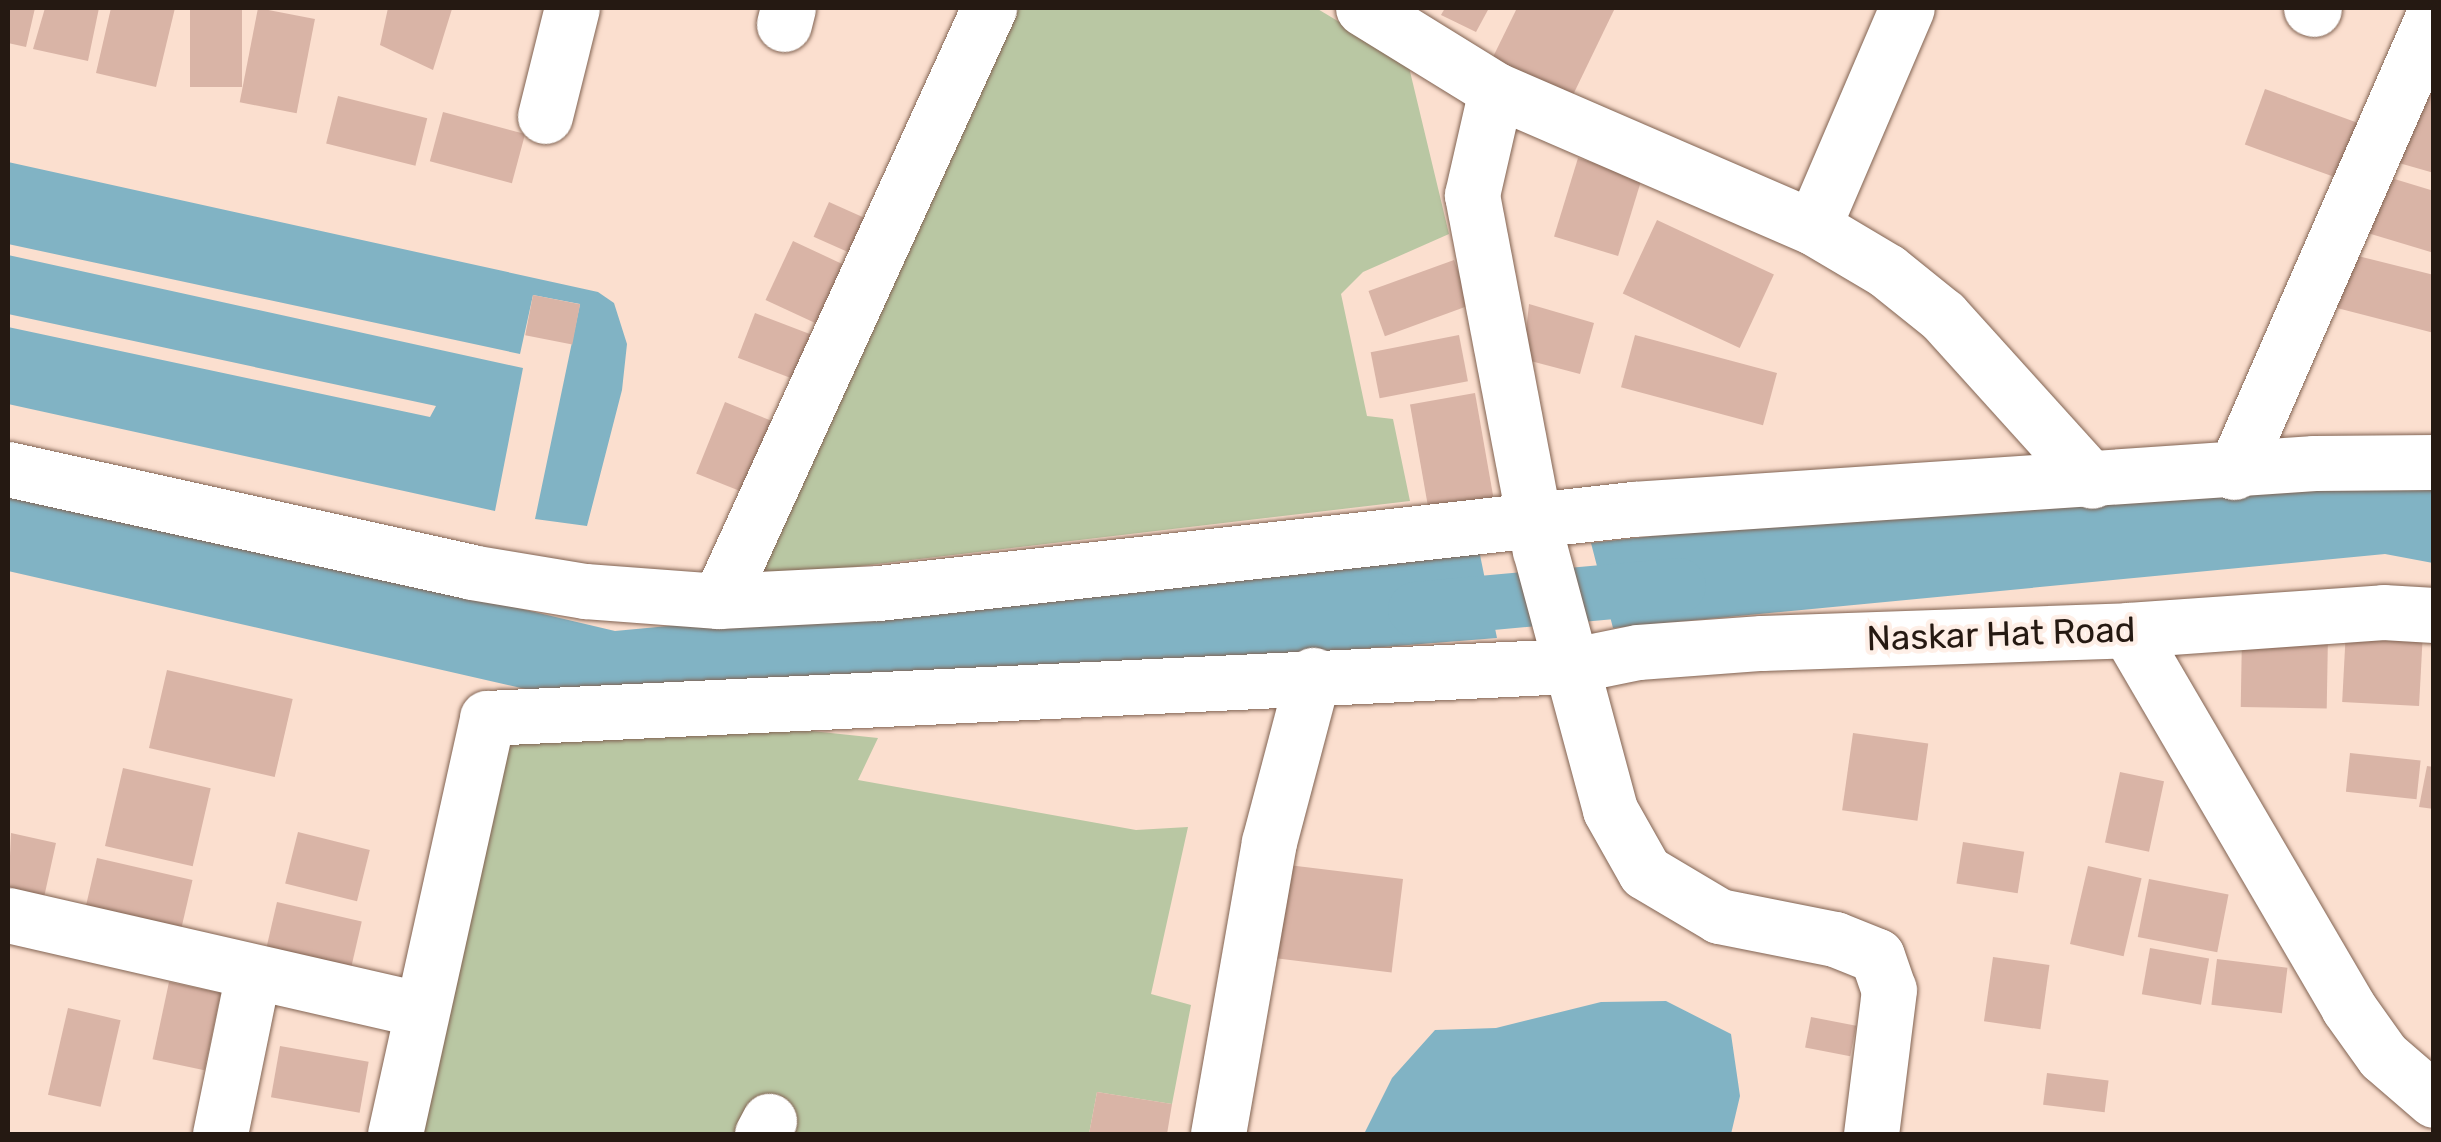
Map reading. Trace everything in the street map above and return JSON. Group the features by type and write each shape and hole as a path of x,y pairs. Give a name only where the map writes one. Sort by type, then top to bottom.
{"street":[{"path":"545,116 572,8"},
{"path":"720,600 989,8"},
{"path":"1363,8 1496,90 1813,227 1887,271 1943,316 2092,481"},
{"path":"1813,227 1907,8"},
{"path":"2234,472 2434,14"},
{"path":"1496,90 1472,195 1538,535 1565,650 1610,810 1645,872 1719,916 1835,938 1877,956 1889,990 1871,1134"},
{"path":"8,468 471,572 585,591 720,600 879,593 2092,481 2434,462"},
{"name":"Naskar Hat Road","path":"420,1009 487,718 1313,675 1565,650 1638,652 1762,643 2128,630 2384,612 2434,615"},
{"path":"2128,630 2348,1007 2384,1056 2434,1100"},
{"path":"1218,1134 1269,842 1313,675"},
{"path":"8,915 420,1009 395,1134"},
{"path":"220,1134 253,973"}],"green space":[{"path":"1017,8 1316,8 1408,63 1449,234 1363,272 1341,294 1367,416 1393,419 1410,501 759,578"},
{"path":"515,700 878,738 858,780 1136,830 1188,827 1151,994 1191,1005 1172,1104 1097,1092 1089,1134 423,1134"}],"water":[{"path":"8,162 598,292 614,303 627,344 622,390 587,526 535,519 580,304 533,295 520,354 8,244"},
{"path":"8,255 523,368 495,511 8,404 8,327 430,417 436,406 8,314"},
{"path":"2333,459 2433,471 2433,563 2385,554 1613,628 1591,543"},
{"path":"8,488 615,631 1479,550 1497,638 719,700 565,698 8,571"},
{"path":"1666,1001 1731,1034 1740,1096 1731,1134 1364,1134 1392,1078 1435,1030 1496,1028 1601,1002"}],"building":[{"path":"8,8 35,8 26,47 8,43"},
{"path":"45,8 99,8 88,61 33,49"},
{"path":"111,8 175,8 156,87 96,73"},
{"path":"190,8 242,8 242,87 190,87"},
{"path":"258,8 315,19 297,113 240,102"},
{"path":"388,8 452,9 433,70 380,45"},
{"path":"1445,8 1489,8 1476,32 1441,15"},
{"path":"1517,8 1615,8 1572,97 1492,59"},
{"path":"2421,83 2434,87 2434,173 2399,163"},
{"path":"2265,89 2361,124 2341,179 2245,144"},
{"path":"338,96 427,118 415,166 326,144"},
{"path":"443,112 525,134 512,183 430,161"},
{"path":"1578,158 1642,178 1618,256 1554,236"},
{"path":"2378,174 2434,191 2434,253 2361,231"},
{"path":"829,202 874,222 858,257 814,237"},
{"path":"1657,220 1774,275 1740,348 1623,293"},
{"path":"793,241 858,271 831,330 766,300"},
{"path":"2350,254 2434,275 2434,333 2337,308"},
{"path":"1454,260 1470,305 1385,336 1368,291"},
{"path":"533,295 580,304 572,344 525,335"},
{"path":"1529,304 1594,323 1580,374 1523,359"},
{"path":"755,313 822,339 805,384 738,358"},
{"path":"1459,335 1468,381 1380,398 1371,352"},
{"path":"1635,335 1777,373 1763,425 1621,387"},
{"path":"1475,393 1495,508 1430,520 1410,404"},
{"path":"725,402 775,422 746,494 696,473"},
{"path":"2346,629 2423,633 2419,706 2342,702"},
{"path":"2242,634 2328,636 2327,708 2241,707"},
{"path":"167,670 293,699 275,777 149,748"},
{"path":"1853,733 1928,744 1917,821 1842,810"},
{"path":"2350,753 2421,760 2417,799 2346,792"},
{"path":"2427,766 2434,767 2434,809 2419,807"},
{"path":"123,768 211,788 193,866 105,846"},
{"path":"2120,772 2164,781 2149,852 2105,842"},
{"path":"298,832 370,850 357,901 285,883"},
{"path":"11,833 56,843 41,911 8,904"},
{"path":"1963,842 2024,852 2018,893 1956,883"},
{"path":"97,858 192,880 177,949 81,927"},
{"path":"1272,863 1403,879 1392,972 1261,956"},
{"path":"2088,866 2142,878 2124,956 2070,944"},
{"path":"2149,879 2229,894 2217,952 2138,937"},
{"path":"277,902 362,922 350,973 265,954"},
{"path":"2150,948 2209,958 2201,1005 2142,994"},
{"path":"1993,957 2049,965 2040,1029 1984,1021"},
{"path":"2217,959 2287,968 2282,1013 2211,1005"},
{"path":"169,982 221,993 204,1070 153,1059"},
{"path":"68,1008 121,1020 101,1107 48,1095"},
{"path":"1811,1017 1856,1026 1850,1056 1805,1047"},
{"path":"280,1046 369,1062 360,1113 271,1097"},
{"path":"2047,1073 2109,1081 2105,1112 2043,1105"},
{"path":"1097,1092 1172,1104 1167,1134 1089,1134"}],"waterway":[{"path":"1415,609 1678,585"}]}
